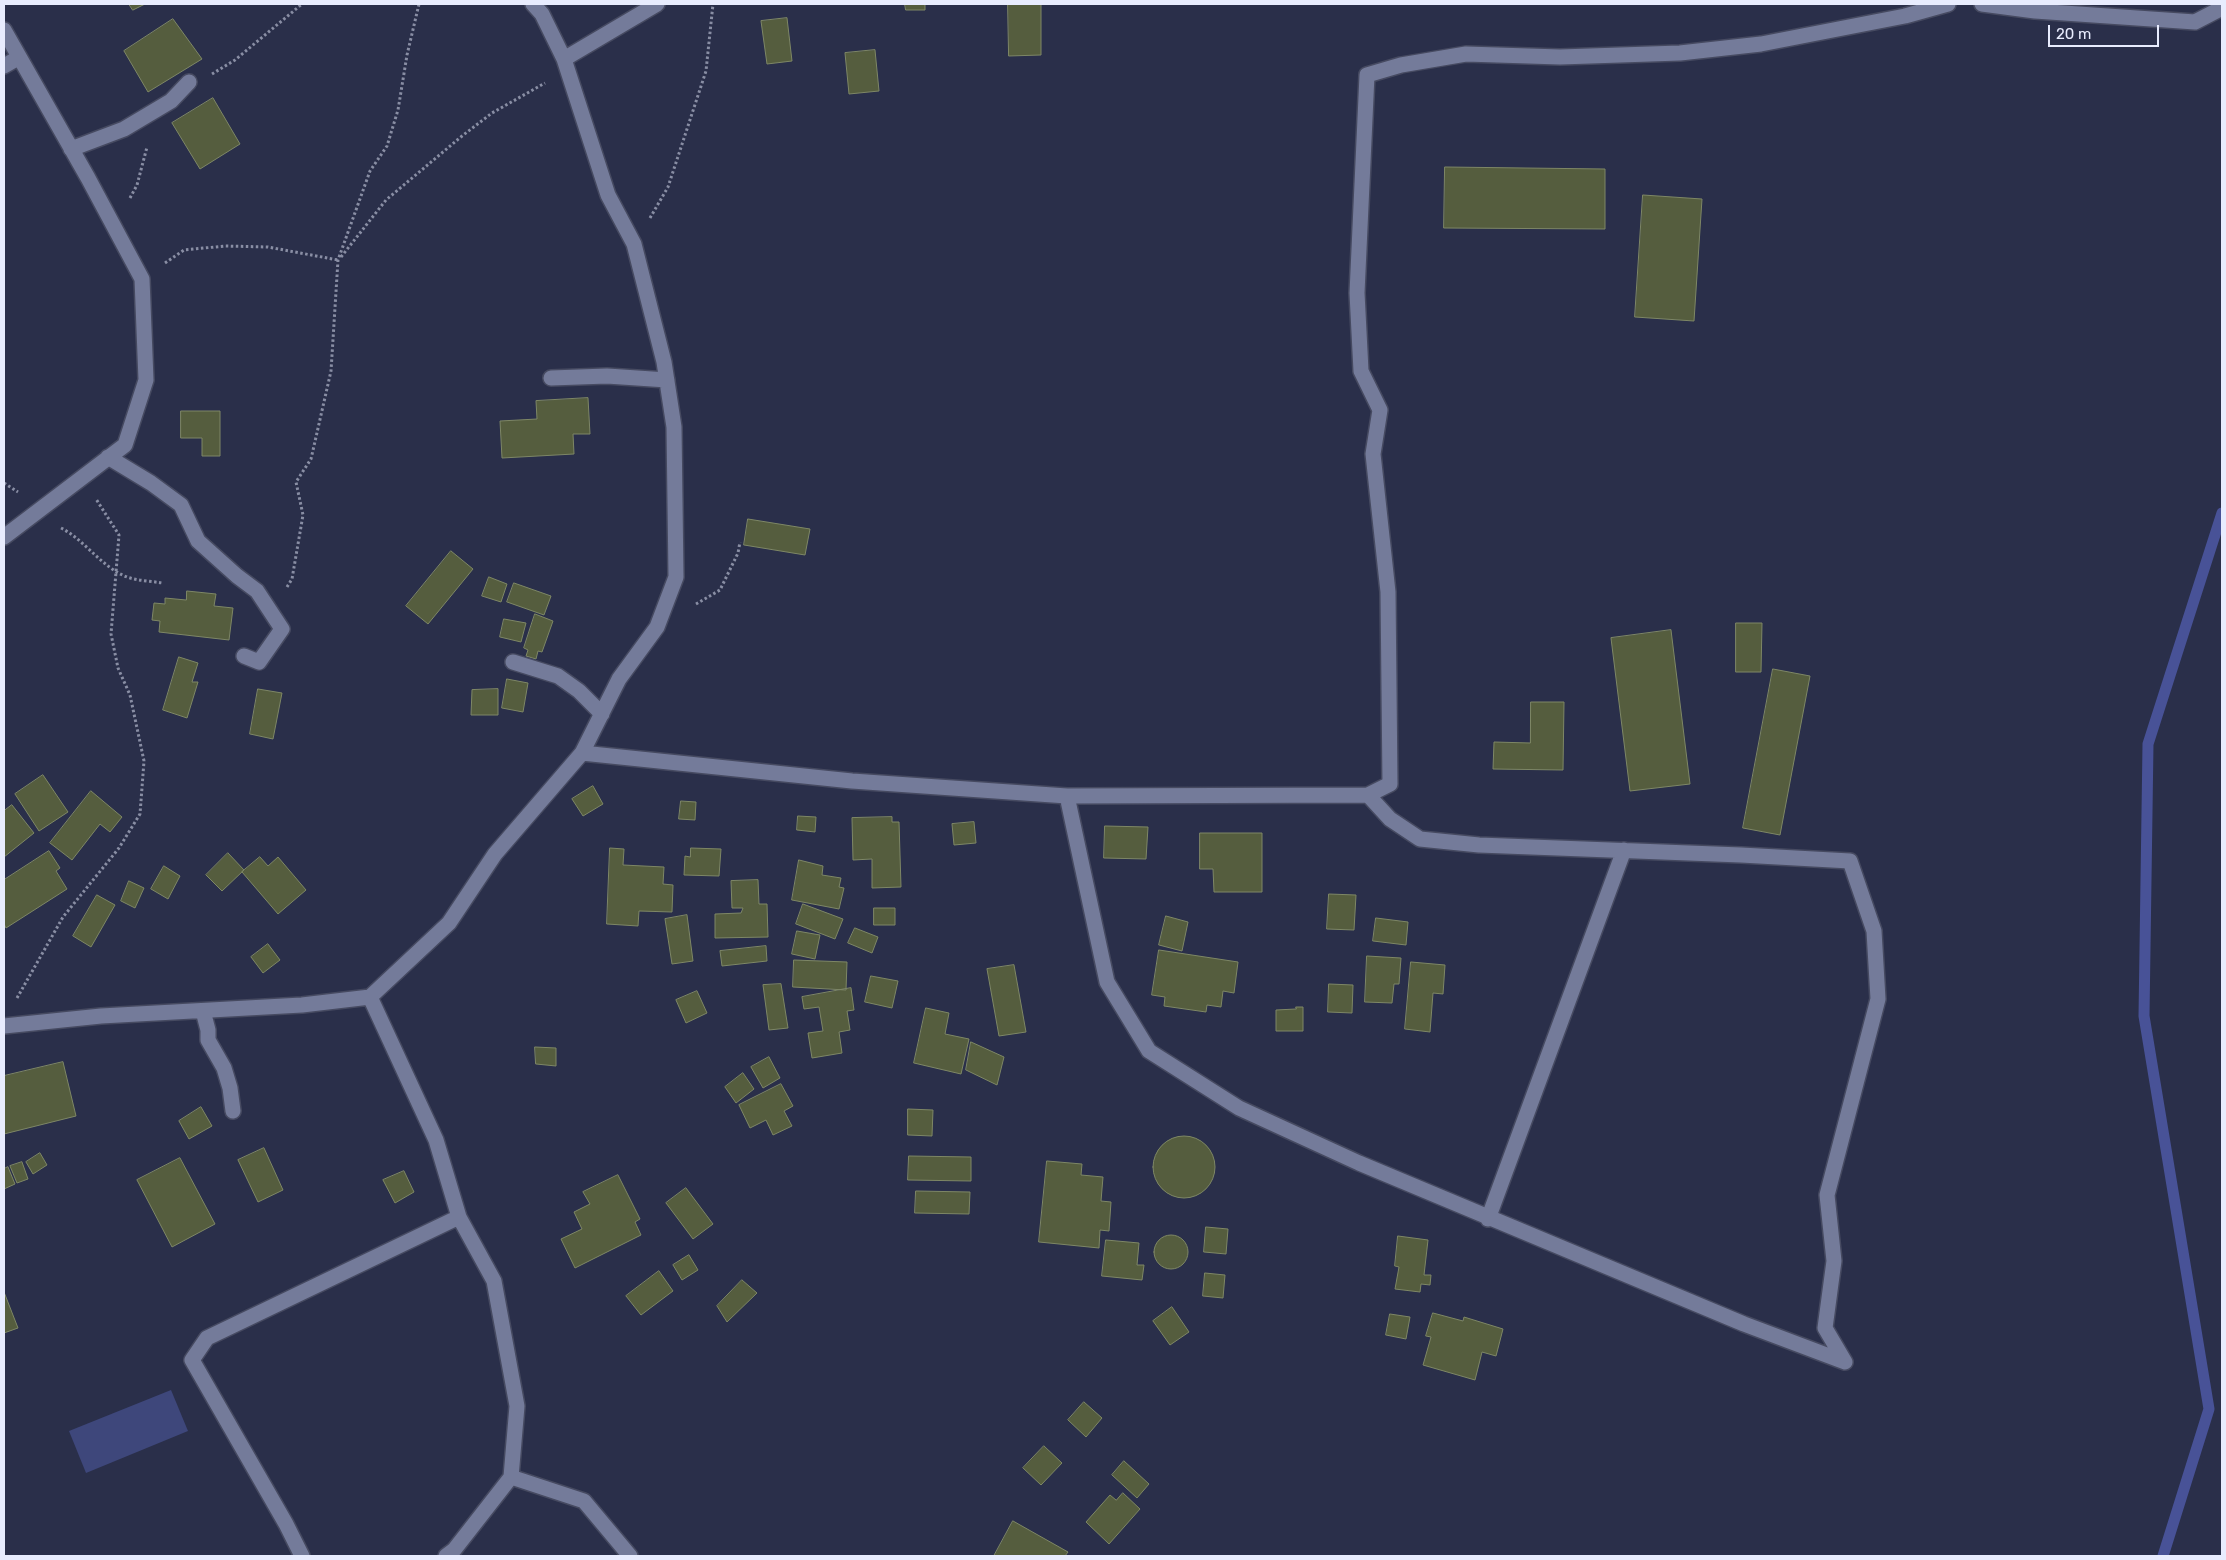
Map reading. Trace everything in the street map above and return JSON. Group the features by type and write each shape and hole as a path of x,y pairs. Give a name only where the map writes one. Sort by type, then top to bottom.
{"street":[{"path":"4,1026 101,1016 302,1005 370,996 449,924 496,854 582,753 619,679 657,628 676,577 674,427 667,380 634,244 608,195 564,59 542,14 533,4"},
{"path":"564,59 657,4"},
{"path":"582,753 852,782 1067,796 1368,795 1390,784 1388,592 1373,454 1380,410 1361,371 1357,293 1367,75 1401,65 1466,54 1560,58 1680,53 1752,45 1905,16 1948,4"},
{"path":"1982,4 2035,11 2195,22 2222,8"},
{"path":"4,30 142,279 146,380 125,445 4,537"},
{"path":"4,66 18,58"},
{"path":"71,149 124,128 171,101 189,82"},
{"path":"551,378 607,376 667,380"},
{"path":"108,457 150,482 180,505 198,541 237,576 258,591 282,629 259,662 244,656"},
{"path":"513,662 558,676 579,691 602,714"},
{"path":"1067,796 1107,982 1149,1051 1239,1108 1359,1163 1488,1219 1744,1324 1846,1362 1824,1328 1834,1261 1827,1195 1878,999 1874,931 1850,861 1478,845 1420,839 1390,818 1368,795"},
{"path":"1488,1219 1624,850"},
{"path":"370,996 436,1140 459,1217 494,1281 517,1406 511,1477 454,1550 446,1556"},
{"path":"203,1011 208,1030 208,1040 224,1068 232,1111"},
{"path":"302,1556 286,1524 192,1360 207,1338 459,1217"},
{"path":"511,1477 584,1501 630,1556"}],"path":[{"path":"178,93 235,60 302,4"},
{"path":"273,614 292,579 302,516 296,482 311,459 331,371 338,260 370,172 387,146 398,110 406,55 419,4"},
{"path":"634,244 668,187 706,71 713,4"},
{"path":"338,260 386,200 462,136 492,113 544,84 570,80"},
{"path":"114,227 137,185 157,109"},
{"path":"142,279 184,250 225,246 268,247 338,260"},
{"path":"14,1003 63,917 119,848 140,814 144,761 130,695 118,668 111,634 119,535 82,477"},
{"path":"33,515 68,532 98,558 128,577 162,582"},
{"path":"664,610 695,604 720,590 738,553 740,542"}],"shaded area":[{"path":"171,1390 188,1431 86,1473 69,1431"}],"building":[{"path":"129,4 145,4 133,10"},
{"path":"905,4 925,4 925,10 906,10"},
{"path":"1008,4 1041,4 1041,55 1009,56"},
{"path":"787,18 792,61 767,64 761,21"},
{"path":"173,19 202,59 148,92 124,51"},
{"path":"875,50 879,91 849,94 845,53"},
{"path":"213,98 240,144 200,169 172,123"},
{"path":"1445,167 1605,169 1605,229 1444,228"},
{"path":"1643,195 1702,199 1694,321 1635,317"},
{"path":"588,398 590,434 573,434 574,454 502,458 500,421 537,419 536,401"},
{"path":"181,411 220,411 220,456 202,456 202,438 181,438"},
{"path":"748,519 810,529 805,555 744,545"},
{"path":"451,551 473,569 428,624 406,606"},
{"path":"489,577 507,584 501,602 482,596"},
{"path":"514,583 551,596 544,615 507,602"},
{"path":"187,591 216,594 214,606 233,608 229,640 159,632 160,621 152,620 154,603 165,604 165,598 186,600"},
{"path":"535,614 553,621 542,652 538,651 536,659 526,656 528,650 524,648"},
{"path":"504,619 526,623 521,642 500,637"},
{"path":"1736,623 1762,623 1761,672 1736,672"},
{"path":"1671,630 1690,784 1630,791 1611,638"},
{"path":"179,657 198,663 192,682 198,682 187,718 163,710"},
{"path":"1773,669 1810,676 1780,835 1743,828"},
{"path":"507,679 528,683 523,712 502,708"},
{"path":"258,689 282,693 273,739 250,734"},
{"path":"498,689 498,715 471,715 472,690"},
{"path":"1531,702 1564,702 1563,770 1493,769 1494,742 1530,743"},
{"path":"43,775 68,812 39,831 15,794"},
{"path":"593,786 603,804 583,816 572,799"},
{"path":"91,791 122,817 110,832 100,824 72,860 50,843"},
{"path":"681,801 696,802 695,820 679,819"},
{"path":"12,805 34,833 4,857 4,811"},
{"path":"798,816 816,817 815,832 797,830"},
{"path":"892,817 892,822 899,822 901,887 872,888 872,859 853,860 852,818"},
{"path":"974,822 976,843 954,845 952,824"},
{"path":"1105,826 1148,827 1146,859 1104,858"},
{"path":"1200,833 1262,833 1262,892 1214,892 1213,869 1200,869"},
{"path":"610,848 624,849 623,865 664,867 663,884 673,885 672,912 639,911 638,926 607,924"},
{"path":"691,848 721,849 719,876 684,875 685,856 690,857"},
{"path":"49,851 60,868 56,871 67,889 6,928 4,924 4,880"},
{"path":"228,853 244,870 222,891 206,875"},
{"path":"260,857 268,866 278,857 306,890 278,914 242,872"},
{"path":"799,860 823,866 822,875 841,878 839,887 844,888 839,909 792,900"},
{"path":"164,866 180,876 168,899 151,889"},
{"path":"758,880 759,904 767,904 768,937 715,938 715,914 741,913 743,908 732,908 731,881"},
{"path":"129,881 144,888 135,908 121,901"},
{"path":"1329,894 1356,895 1354,930 1327,929"},
{"path":"97,895 115,905 91,947 73,936"},
{"path":"803,904 843,919 835,939 796,924"},
{"path":"874,908 895,908 895,925 874,925"},
{"path":"687,915 693,961 672,964 665,919"},
{"path":"1166,916 1188,922 1182,951 1159,945"},
{"path":"1376,918 1408,922 1406,945 1373,941"},
{"path":"855,928 878,937 872,953 848,943"},
{"path":"797,931 820,935 815,959 792,954"},
{"path":"268,944 280,960 263,973 251,957"},
{"path":"766,946 767,961 722,966 720,951"},
{"path":"1159,950 1238,962 1234,993 1223,991 1221,1007 1207,1005 1206,1012 1164,1006 1165,997 1152,995"},
{"path":"1367,956 1401,958 1399,984 1394,984 1392,1003 1365,1002"},
{"path":"794,960 847,962 846,990 793,987"},
{"path":"1411,962 1445,965 1443,994 1433,993 1430,1032 1405,1029"},
{"path":"1014,965 1026,1032 999,1036 987,969"},
{"path":"871,976 898,981 892,1008 865,1002"},
{"path":"781,984 788,1028 769,1030 763,985"},
{"path":"1329,984 1353,985 1352,1013 1328,1012"},
{"path":"851,988 854,1010 847,1011 850,1030 839,1032 842,1053 812,1058 808,1033 823,1031 819,1007 804,1009 802,997"},
{"path":"697,991 707,1013 686,1023 676,1000"},
{"path":"1296,1007 1303,1007 1303,1031 1276,1031 1276,1010 1296,1009"},
{"path":"926,1008 949,1013 945,1034 969,1039 961,1074 914,1063"},
{"path":"971,1042 1004,1057 997,1085 966,1070"},
{"path":"535,1047 556,1048 556,1066 536,1064"},
{"path":"769,1057 780,1078 763,1088 751,1067"},
{"path":"63,1062 76,1116 4,1134 4,1076"},
{"path":"743,1073 754,1089 736,1103 725,1087"},
{"path":"781,1084 793,1106 784,1111 792,1126 773,1135 766,1120 750,1128 739,1105"},
{"path":"201,1107 212,1126 189,1139 179,1121"},
{"path":"908,1109 933,1110 932,1136 908,1135"},
{"path":"1184,1136 1196,1138 1206,1145 1213,1155 1215,1167 1213,1179 1206,1189 1196,1196 1184,1198 1172,1196 1162,1189 1155,1179 1153,1167 1155,1155 1162,1145 1172,1138"},
{"path":"264,1148 283,1190 258,1202 238,1160"},
{"path":"40,1153 47,1165 33,1174 26,1162"},
{"path":"909,1156 971,1157 971,1181 908,1180"},
{"path":"180,1158 215,1224 172,1247 137,1180"},
{"path":"1047,1161 1082,1164 1081,1175 1103,1177 1101,1201 1111,1202 1109,1231 1100,1230 1099,1248 1039,1242"},
{"path":"22,1162 28,1179 17,1183 10,1166"},
{"path":"8,1167 15,1184 4,1189 4,1169"},
{"path":"404,1171 414,1192 395,1203 383,1180"},
{"path":"618,1175 640,1219 635,1222 641,1235 575,1268 561,1239 582,1229 574,1212 590,1204 583,1192"},
{"path":"686,1188 713,1224 693,1239 666,1203"},
{"path":"916,1191 970,1192 969,1214 915,1213"},
{"path":"1206,1227 1228,1229 1226,1254 1204,1252"},
{"path":"1171,1235 1178,1236 1183,1240 1187,1245 1187,1259 1183,1264 1178,1268 1171,1269 1164,1268 1159,1264 1155,1259 1154,1252 1155,1245 1159,1240 1164,1236"},
{"path":"1398,1236 1428,1240 1424,1275 1431,1275 1430,1285 1421,1284 1420,1292 1395,1289 1399,1267 1395,1266"},
{"path":"1106,1240 1139,1243 1137,1265 1144,1265 1142,1280 1102,1276"},
{"path":"689,1255 698,1270 682,1280 673,1265"},
{"path":"659,1271 673,1291 641,1315 626,1296"},
{"path":"1205,1273 1225,1275 1223,1298 1203,1296"},
{"path":"742,1280 757,1293 727,1322 717,1306"},
{"path":"4,1292 18,1328 4,1333"},
{"path":"1172,1307 1189,1332 1170,1345 1153,1321"},
{"path":"1433,1313 1463,1321 1464,1317 1503,1329 1496,1356 1482,1352 1475,1380 1423,1365 1431,1337 1426,1336"},
{"path":"1390,1314 1410,1317 1406,1339 1386,1335"},
{"path":"1084,1402 1102,1418 1086,1437 1068,1420"},
{"path":"1044,1446 1062,1463 1041,1485 1023,1468"},
{"path":"1124,1461 1149,1484 1137,1498 1112,1475"},
{"path":"1123,1493 1140,1509 1109,1544 1086,1522 1110,1495 1116,1500"},
{"path":"1013,1521 1068,1552 1065,1556 994,1556"}],"waterway":[{"path":"2163,1556 2209,1409 2144,1016 2148,744 2222,513"}]}
